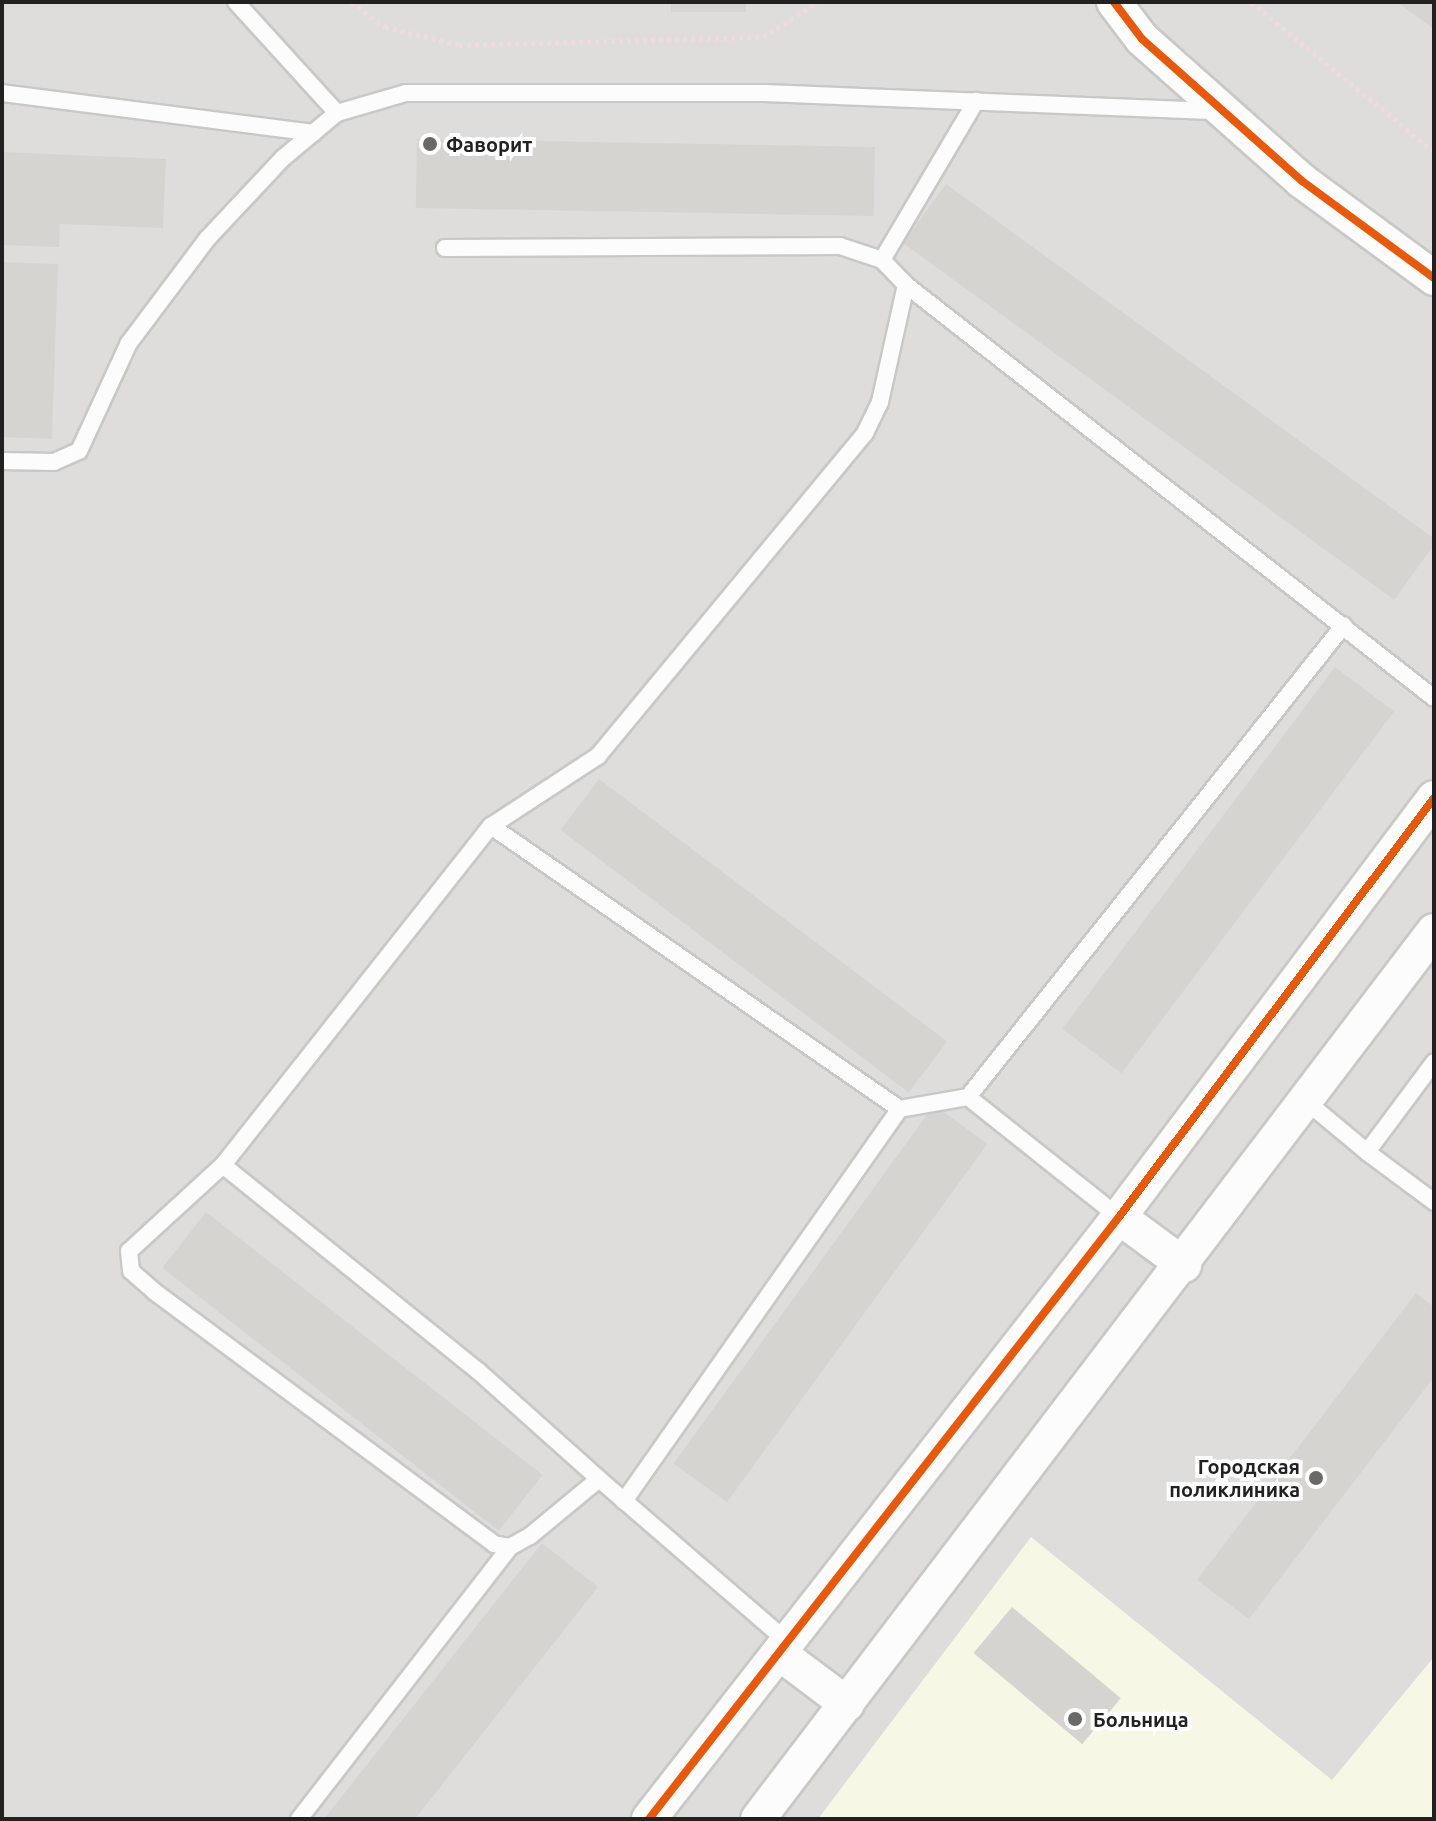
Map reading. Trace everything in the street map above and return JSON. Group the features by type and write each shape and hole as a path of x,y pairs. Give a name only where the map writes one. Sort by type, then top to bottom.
{"street":[{"path":"1114,2 1142,39 1302,181 1434,278"},
{"path":"649,1819 1119,1217 1434,798"},
{"path":"758,1819 1184,1265 1434,931"},
{"path":"1119,1217 1184,1265"},
{"path":"783,1647 847,1704"}],"lane":[{"path":"236,2 337,113"},
{"path":"2,93 313,133"},
{"path":"2,461 54,462 79,451 129,343 207,239 337,113 406,93 765,93 1223,111"},
{"path":"882,260 976,101"},
{"path":"445,248 840,246 882,260 906,285 1434,698"},
{"path":"510,1547 494,1544 131,1271 129,1251 223,1165 491,826 598,756 865,433 880,402 906,285"},
{"path":"968,1097 1344,625"},
{"path":"491,826 899,1109"},
{"path":"1367,1152 1434,1062"},
{"path":"624,1501 899,1109 948,1096 968,1097 1119,1217"},
{"path":"1307,1102 1434,1202"},
{"path":"223,1165 478,1371 783,1647"},
{"path":"299,1819 510,1547 530,1536 599,1479"}],"path":[{"path":"351,2 385,27 459,45 763,37 818,2"},
{"path":"1251,2 1434,152"}],"shaded area":[{"path":"2,2 1434,2 1434,1819 2,1819"},
{"name":"Больница","path":"1031,1537 1332,1780 1434,1657 1434,1819 818,1819"}],"building":[{"path":"671,2 746,2 746,12 671,12"},
{"path":"1397,2 1434,2 1434,29"},
{"path":"417,139 875,147 874,216 416,208"},
{"path":"2,152 166,159 163,228 60,224 59,247 2,245"},
{"path":"946,184 1434,539 1434,545 1394,600 903,243"},
{"path":"2,262 58,264 52,439 2,437"},
{"path":"1335,667 1394,712 1121,1073 1062,1029"},
{"path":"599,779 947,1041 909,1093 560,830"},
{"path":"934,1105 987,1144 727,1502 674,1463"},
{"path":"206,1212 542,1475 499,1531 162,1268"},
{"name":"Городская поликлиника","path":"1416,1293 1434,1307 1434,1377 1249,1619 1197,1580"},
{"path":"542,1543 598,1587 415,1819 324,1819"},
{"path":"1012,1607 1121,1698 1082,1744 973,1653"}],"cycle path":[{"path":"1114,2 1142,39 1302,181 1434,278"},
{"path":"649,1819 1119,1217 1434,798"}],"place":[{"name":"Фаворит","path":"430,144"},
{"name":"Городская поликлиника","path":"1316,1478"},
{"name":"Больница","path":"1075,1719"}]}
